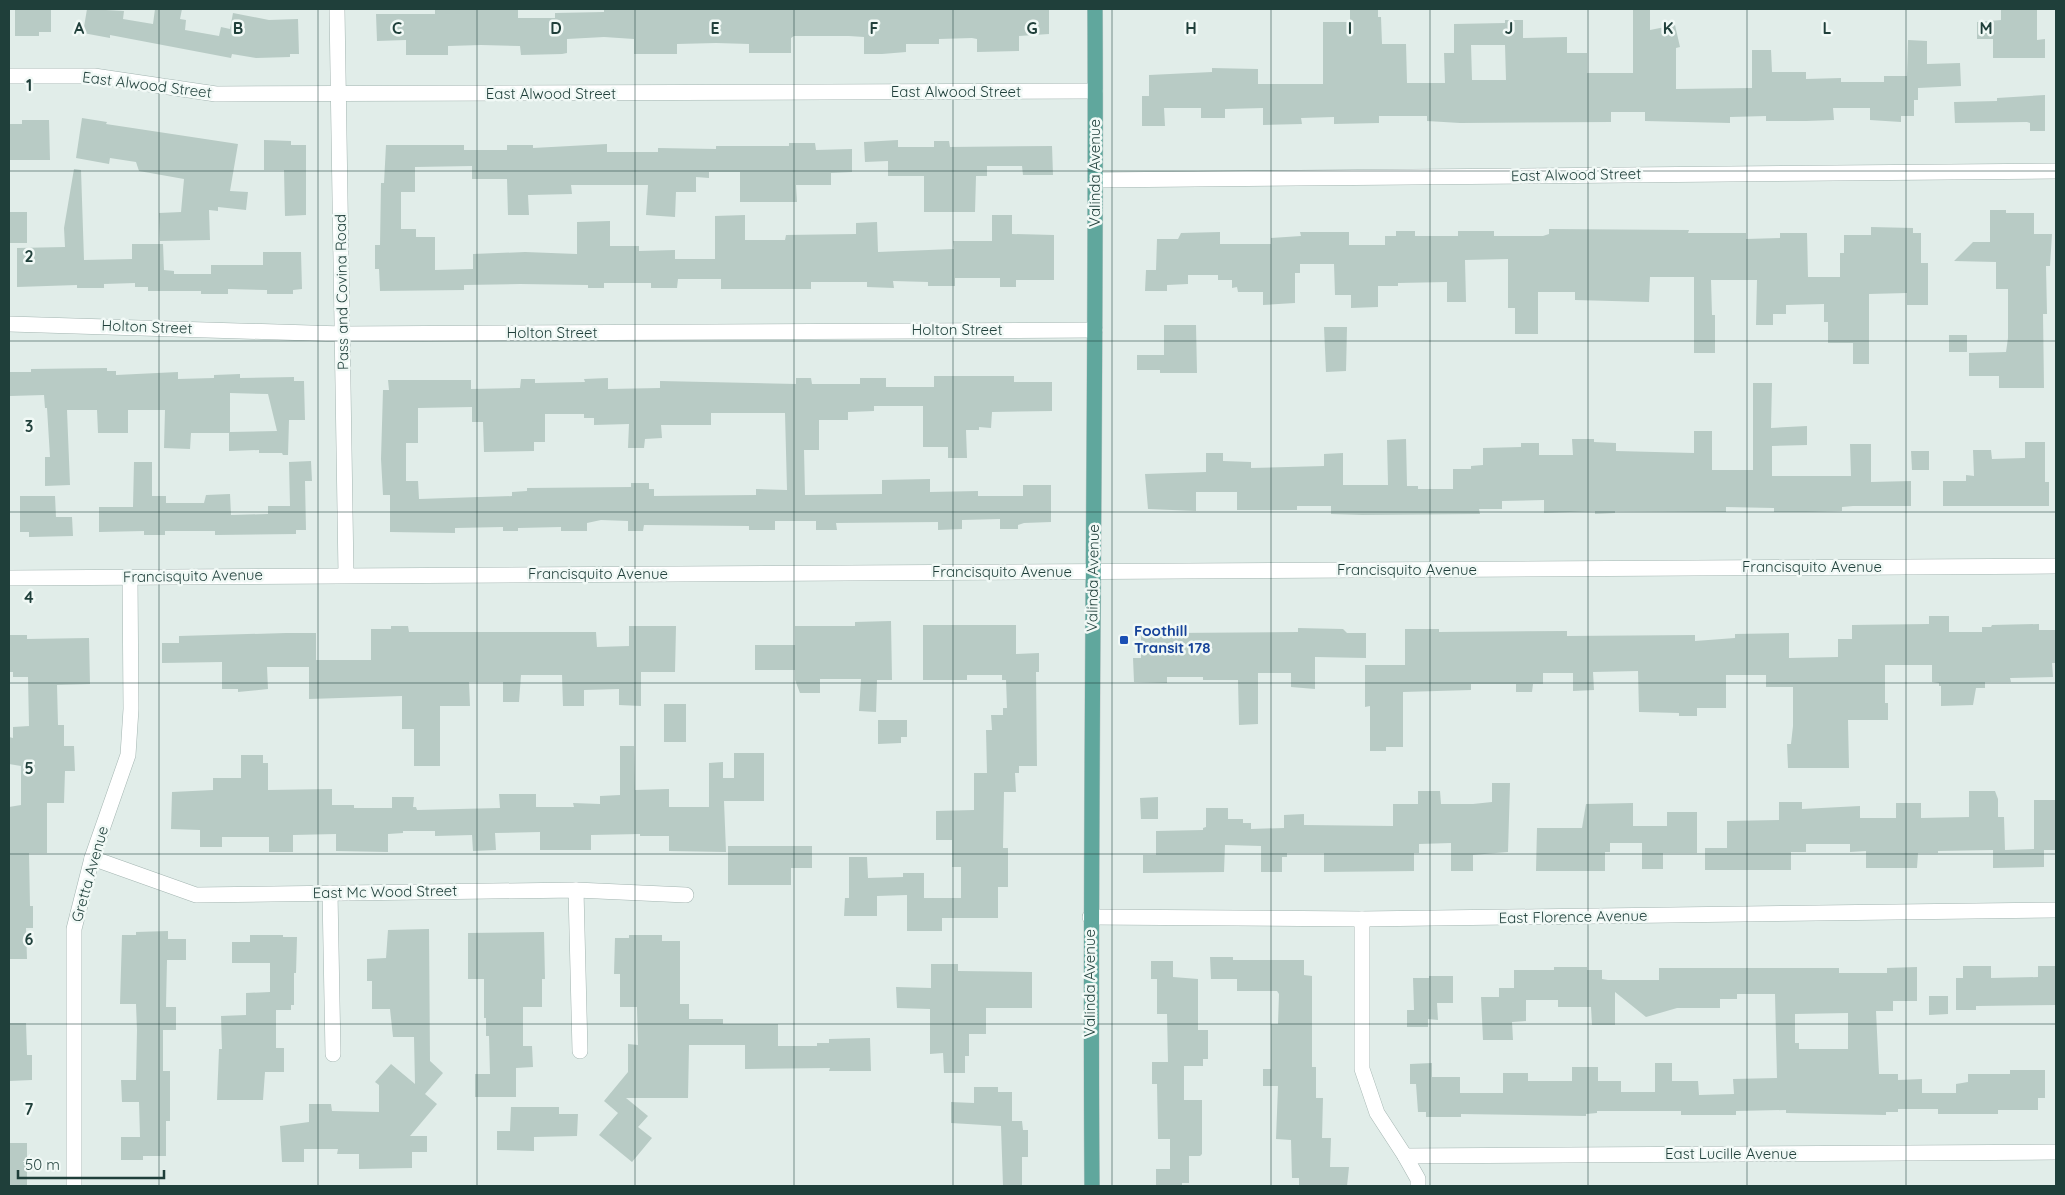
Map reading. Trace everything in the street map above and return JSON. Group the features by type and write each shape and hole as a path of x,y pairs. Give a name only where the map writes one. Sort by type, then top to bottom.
{"main road":[{"name":"Valinda Avenue","path":"1092,1186 1090,917 1096,180 1095,9"}],"street":[{"name":"Pass and Covina Road","path":"337,9 346,574"},
{"name":"East Alwood Street","path":"9,76 94,76 216,94 1095,92"},
{"name":"East Alwood Street","path":"1096,180 2056,171"},
{"name":"Holton Street","path":"9,324 343,334 1095,330"},
{"name":"Francisquito Avenue","path":"9,578 346,574 2056,566"},
{"name":"Gretta Avenue","path":"75,1180 74,928 92,858 128,756 132,709 130,577"},
{"name":"East Mc Wood Street","path":"92,858 196,895 576,890 686,895"},
{"path":"576,890 580,1052"},
{"path":"330,892 333,1054"},
{"name":"East Florence Avenue","path":"1090,917 1362,919 2056,910"},
{"path":"1362,919 1362,1069 1377,1113 1418,1179 1418,1186"},
{"name":"East Lucille Avenue","path":"1405,1156 2056,1152"}],"building":[{"path":"15,9 51,9 51,32 39,32 39,36 15,36"},
{"path":"87,9 124,11 123,19 153,24 155,9 182,9 180,19 186,20 185,30 219,36 221,27 230,29 233,13 269,20 298,19 299,54 290,54 290,57 256,58 232,54 231,58 110,35 110,38 83,33"},
{"path":"518,9 518,18 555,18 555,13 604,12 604,9 1049,9 1049,34 1019,36 1019,51 977,52 977,39 972,38 939,39 939,44 906,44 906,52 882,54 864,54 864,37 849,36 794,36 791,38 791,53 749,53 749,44 716,43 677,44 677,54 634,54 634,39 604,37 567,39 567,53 562,54 521,55 520,46 481,45 448,46 448,55 406,55 406,40 377,41 376,14 435,14 435,10"},
{"path":"1350,9 1378,9 1378,17 1381,17 1382,44 1406,44 1407,83 1445,83 1444,53 1454,53 1454,24 1505,23 1505,20 1523,20 1523,38 1567,37 1567,53 1587,53 1587,73 1633,73 1633,9 1650,9 1650,30 1675,25 1680,47 1676,48 1676,89 1752,88 1752,50 1771,50 1772,72 1806,72 1806,79 1841,78 1841,82 1884,82 1884,76 1907,76 1908,40 1927,41 1927,64 1960,63 1961,86 1918,88 1918,100 1914,100 1914,116 1901,116 1901,122 1870,120 1870,108 1833,108 1834,120 1806,121 1766,121 1766,116 1730,117 1730,123 1645,121 1645,112 1611,112 1611,122 1460,123 1427,121 1427,116 1379,116 1379,123 1334,124 1334,117 1301,118 1302,124 1263,125 1263,108 1225,109 1225,118 1201,118 1201,108 1164,108 1165,126 1142,126 1142,96 1149,96 1149,75 1212,72 1212,68 1258,69 1258,84 1323,84 1323,22 1350,22","holes":["1471,45 1505,45 1506,80 1472,80"]},
{"path":"2001,9 2037,9 2037,40 2045,39 2045,58 1993,58 1993,39 1977,39 1977,22 2001,20"},
{"path":"2045,95 2045,131 2030,131 2030,123 2027,122 1955,123 1954,102 1997,101 1997,98"},
{"path":"82,118 107,122 106,124 238,144 230,191 248,192 246,210 218,207 218,211 209,210 210,240 160,241 159,213 181,212 184,179 139,171 136,162 110,158 109,164 76,158"},
{"path":"22,120 49,120 50,160 9,160 9,124 22,124"},
{"path":"264,140 291,141 291,145 306,145 306,215 285,216 284,170 264,170"},
{"path":"898,140 898,147 934,147 934,141 949,141 950,147 1052,146 1053,175 1023,175 1022,166 987,166 987,176 976,176 975,212 924,212 924,176 888,176 888,161 865,162 864,142"},
{"path":"789,143 815,143 816,150 852,149 852,172 831,173 831,185 796,185 797,202 740,202 740,172 709,172 709,178 696,177 696,192 676,192 675,217 646,215 648,185 571,185 572,194 528,195 529,215 508,215 507,179 472,179 472,166 415,167 415,192 401,192 401,229 416,229 416,237 435,237 435,270 473,269 473,254 525,252 577,254 577,222 610,221 610,246 639,246 639,251 675,250 675,259 715,259 715,216 745,215 745,240 785,240 786,235 856,234 856,223 877,222 878,252 954,249 953,241 992,241 992,215 1012,215 1012,234 1054,235 1054,280 1016,280 1016,287 1000,287 1000,278 955,278 955,286 928,286 928,282 893,281 894,288 867,287 867,282 811,282 811,289 721,289 721,279 678,279 677,288 651,288 651,283 604,283 604,288 588,288 588,285 520,284 464,285 464,290 380,291 379,269 375,269 375,245 380,245 381,183 384,183 386,145 464,145 464,150 507,150 507,145 533,145 533,148 607,144 607,152 658,152 658,148 716,149 716,146 789,146"},
{"path":"74,169 81,170 84,260 132,259 132,244 163,244 164,270 174,271 174,274 211,274 211,265 263,265 263,252 301,252 302,289 293,290 293,294 267,294 267,290 228,289 228,294 201,294 201,291 148,291 148,287 135,287 135,283 104,284 104,288 77,288 77,285 17,287 17,248 65,247 64,228"},
{"path":"1990,210 2006,210 2006,213 2034,213 2034,234 2052,234 2050,266 2046,266 2047,314 2043,314 2044,388 1999,388 1999,376 1969,376 1969,353 2006,352 2008,338 2008,289 1996,289 1996,262 1954,261 1973,242 1990,242"},
{"path":"9,212 27,212 27,243 9,243"},
{"path":"1871,227 1913,228 1913,233 1921,233 1921,263 1928,263 1928,305 1907,305 1907,293 1869,294 1869,364 1853,364 1853,343 1828,343 1828,322 1824,322 1824,304 1786,305 1786,314 1773,314 1773,325 1756,325 1757,280 1711,280 1712,315 1715,315 1715,353 1694,353 1694,277 1650,277 1649,302 1575,300 1575,292 1538,292 1538,334 1515,334 1515,308 1508,308 1508,259 1465,260 1466,302 1447,302 1447,282 1398,283 1398,286 1378,286 1378,307 1351,308 1351,295 1335,295 1334,264 1300,264 1300,273 1295,273 1295,303 1263,305 1263,292 1238,292 1237,287 1232,288 1232,280 1218,280 1218,275 1188,275 1188,284 1167,285 1167,291 1145,291 1146,270 1156,270 1157,239 1178,239 1181,233 1220,232 1220,244 1271,244 1271,238 1301,236 1300,232 1349,232 1349,245 1385,245 1385,236 1396,236 1396,231 1415,231 1415,236 1458,236 1458,231 1494,231 1494,236 1543,236 1549,234 1549,229 1689,230 1688,233 1746,233 1746,239 1780,238 1780,233 1807,233 1808,277 1840,277 1840,253 1844,253 1844,235 1871,235"},
{"path":"1164,325 1196,325 1197,373 1160,373 1160,370 1137,370 1137,355 1164,355"},
{"path":"1324,327 1347,327 1346,371 1326,372"},
{"path":"1949,335 1967,335 1967,352 1949,352"},
{"path":"107,368 107,371 116,371 116,375 178,372 178,379 214,378 214,375 240,374 240,378 294,377 294,381 304,381 305,420 289,420 288,455 283,455 282,453 259,453 259,450 229,451 229,433 191,433 190,449 164,448 165,410 128,410 128,433 98,433 97,410 67,410 70,485 45,486 45,457 50,457 47,408 45,408 44,395 10,396 9,372 31,372 31,369","holes":["230,393 268,394 277,431 230,432"]},
{"path":"934,376 1014,376 1014,382 1052,382 1052,411 992,412 991,428 979,427 979,430 966,430 967,458 948,458 948,447 923,447 923,406 874,406 874,411 848,412 848,420 819,420 819,450 804,450 805,495 882,494 882,480 930,479 930,492 978,491 978,496 1023,496 1023,485 1051,485 1051,522 1024,523 1018,525 1018,529 1000,529 1000,519 962,520 962,529 938,530 938,522 836,523 837,530 816,530 816,521 775,521 775,530 749,530 749,526 644,525 643,531 628,531 628,521 601,520 587,523 587,531 561,531 561,527 518,528 518,531 503,531 503,527 455,528 455,533 390,532 390,495 383,495 381,459 383,390 389,390 388,380 471,380 471,389 520,388 521,379 535,379 535,383 585,382 584,379 608,378 608,389 660,388 660,381 796,384 796,378 811,378 812,384 860,384 860,378 886,378 886,387 934,387","holes":["472,407 472,422 483,422 484,452 534,451 534,442 545,442 545,414 584,414 584,418 594,418 594,425 629,424 628,448 644,448 645,439 662,438 661,425 711,425 711,413 785,413 787,490 756,489 756,495 654,496 654,489 649,489 649,483 631,483 631,487 527,488 527,491 512,492 512,496 419,499 418,481 406,481 406,443 418,443 418,408"]},
{"path":"1753,383 1772,383 1771,428 1807,426 1807,445 1772,446 1772,476 1851,476 1850,444 1871,444 1871,482 1911,481 1911,506 1853,506 1842,507 1842,511 1806,512 1774,512 1774,508 1726,507 1726,512 1615,511 1615,513 1595,514 1595,511 1544,513 1544,500 1502,501 1502,509 1479,509 1480,514 1362,515 1331,514 1331,506 1297,506 1297,510 1237,510 1237,492 1196,492 1196,511 1148,509 1145,474 1206,472 1206,453 1223,453 1223,461 1251,462 1251,468 1324,466 1324,454 1343,453 1343,485 1388,485 1387,440 1406,439 1407,486 1418,486 1418,489 1453,489 1453,469 1471,469 1471,466 1483,465 1483,448 1521,447 1521,443 1539,443 1539,455 1573,455 1572,439 1594,439 1594,442 1616,443 1616,451 1694,453 1694,431 1712,431 1712,470 1753,470"},
{"path":"2025,442 2045,442 2045,482 2049,482 2049,506 1943,506 1943,481 1966,481 1966,475 1974,476 1973,450 1991,450 1992,459 2025,458"},
{"path":"1911,451 1929,451 1929,470 1912,470"},
{"path":"311,461 312,481 305,481 306,530 296,530 296,534 215,535 215,531 165,531 165,535 144,535 144,531 99,532 99,507 133,507 134,462 152,462 152,496 166,496 166,503 204,503 206,495 230,494 231,515 268,514 268,506 290,506 289,462"},
{"path":"20,496 55,496 56,517 72,517 73,536 29,537 29,532 20,532"},
{"path":"1929,616 1949,616 1949,632 1982,632 1982,627 1991,627 1992,625 2039,624 2039,630 2056,630 2056,663 2052,663 2053,677 2010,678 2011,682 1985,682 1985,688 1976,688 1973,705 1941,706 1941,686 1939,686 1939,683 1932,682 1932,665 1885,665 1885,703 1888,703 1888,720 1848,720 1849,768 1788,768 1787,744 1791,744 1793,726 1793,687 1766,687 1766,675 1726,675 1726,708 1697,708 1697,716 1679,716 1679,713 1639,712 1638,671 1593,672 1594,690 1573,691 1573,673 1543,673 1543,684 1533,684 1532,692 1516,692 1516,684 1471,684 1471,690 1403,692 1403,747 1386,747 1386,751 1370,751 1370,706 1365,707 1365,665 1405,665 1405,629 1439,629 1439,632 1567,631 1567,636 1695,635 1695,641 1735,638 1735,634 1789,633 1789,658 1838,657 1838,639 1852,639 1852,625 1929,624"},
{"path":"891,621 892,680 877,680 876,712 859,711 861,679 820,679 820,693 800,693 795,680 795,670 755,670 755,645 795,645 795,626 855,626 855,622"},
{"path":"923,625 1016,625 1016,654 1039,653 1039,672 1036,672 1037,766 1019,766 1019,773 1015,773 1016,792 1004,792 1003,848 1008,848 1008,887 998,887 998,918 942,918 942,931 907,931 907,895 877,896 877,916 844,916 845,898 849,898 849,857 867,857 868,878 903,877 903,873 924,873 924,898 961,898 961,867 952,867 952,840 936,840 936,811 974,810 974,773 987,773 986,730 992,730 991,715 1003,715 1003,708 1007,708 1006,680 1002,680 1002,675 967,675 967,680 923,680"},
{"path":"391,626 408,626 409,632 596,632 597,647 629,646 629,626 676,626 675,672 641,672 641,706 619,705 619,689 584,690 584,706 563,706 562,675 521,675 519,702 503,702 503,682 469,682 470,706 440,706 440,766 414,766 414,729 402,729 402,696 309,699 309,667 267,667 268,689 238,692 238,689 222,689 222,662 162,663 162,643 179,643 179,636 286,633 316,633 316,660 371,660 371,629 391,629"},
{"path":"1141,628 1173,628 1173,633 1298,632 1298,628 1343,629 1347,633 1366,633 1366,658 1315,657 1315,689 1291,687 1291,673 1258,673 1258,724 1239,725 1238,680 1203,680 1203,677 1167,677 1167,683 1134,682 1133,658 1141,658"},
{"path":"9,635 27,635 27,639 89,638 90,684 57,685 58,725 64,725 64,746 74,746 75,771 65,771 64,803 47,803 47,853 29,853 30,906 33,906 33,928 26,928 27,959 9,959 9,807 21,805 21,766 9,764 9,737 13,738 13,727 29,726 28,677 13,677 13,672 9,672"},
{"path":"664,704 686,704 686,742 664,742"},
{"path":"878,720 907,720 907,737 901,737 901,743 878,744"},
{"path":"620,746 634,746 635,790 669,789 669,807 709,807 709,763 723,762 723,778 734,778 734,753 764,753 764,801 724,801 726,852 669,851 669,836 640,836 640,834 591,835 591,850 540,850 540,832 495,833 496,850 473,851 472,835 435,836 435,831 403,831 403,833 388,834 388,852 336,851 336,834 293,835 293,852 269,852 269,837 222,837 222,847 200,847 200,830 171,829 172,792 213,790 213,778 241,778 241,755 263,755 263,763 268,763 268,790 332,789 332,805 354,805 354,808 392,808 392,797 414,797 413,807 416,807 417,810 500,808 499,794 536,794 536,807 574,807 573,803 600,804 600,796 620,795"},
{"path":"1492,783 1510,783 1508,852 1473,855 1473,871 1451,871 1451,843 1419,844 1419,853 1414,853 1414,871 1324,872 1324,853 1287,853 1287,857 1282,857 1282,872 1261,872 1261,846 1225,845 1224,872 1143,873 1143,855 1156,855 1156,831 1203,830 1206,827 1206,808 1228,808 1228,819 1243,819 1243,823 1251,823 1251,829 1284,828 1284,815 1304,814 1304,825 1393,826 1393,804 1418,804 1418,791 1440,791 1441,804 1492,802"},
{"path":"1969,791 1995,791 1998,799 1998,817 2004,817 2005,850 2034,849 2034,800 2056,800 2056,850 2044,850 2044,867 1993,868 1993,850 1918,853 1917,868 1866,868 1866,851 1850,852 1850,844 1806,844 1806,852 1791,852 1791,870 1705,870 1705,848 1727,848 1727,821 1779,820 1779,802 1802,802 1802,809 1860,806 1860,818 1896,818 1896,803 1921,803 1921,818 1969,817"},
{"path":"1158,797 1158,819 1141,819 1140,798"},
{"path":"1633,803 1633,826 1667,826 1667,812 1697,812 1697,853 1663,853 1663,869 1642,869 1642,843 1610,843 1610,852 1605,852 1605,871 1536,871 1537,828 1582,828 1586,804"},
{"path":"728,846 812,846 812,868 791,868 791,885 728,885"},
{"path":"429,929 430,1061 443,1073 425,1094 437,1104 410,1136 427,1136 427,1152 412,1152 412,1168 359,1169 359,1154 337,1154 338,1149 304,1149 304,1162 282,1162 280,1126 309,1122 309,1104 331,1104 332,1111 379,1112 379,1085 375,1082 391,1064 415,1084 414,1037 393,1037 390,1009 372,1009 372,981 367,981 367,959 386,958 388,930"},
{"path":"168,931 168,939 186,939 186,960 167,960 166,1007 176,1007 176,1030 163,1030 163,1071 170,1071 170,1121 166,1121 166,1156 143,1156 143,1160 121,1160 121,1137 140,1137 139,1102 122,1102 121,1080 136,1080 137,1030 136,1004 120,1004 122,935 136,935 136,932"},
{"path":"544,932 545,979 542,979 542,1007 523,1007 523,1046 532,1046 533,1067 516,1068 516,1097 475,1097 475,1074 490,1074 489,1036 486,1036 486,1018 484,1018 484,979 468,979 468,933"},
{"path":"250,935 297,937 294,1005 291,1005 291,1010 276,1010 276,1048 284,1048 284,1072 265,1072 263,1100 217,1100 219,1049 222,1049 221,1016 246,1015 246,993 270,992 270,963 232,963 232,942 250,942"},
{"path":"629,935 662,935 662,941 680,941 680,1004 689,1004 689,1019 723,1019 723,1024 778,1024 778,1046 817,1046 817,1043 829,1043 829,1039 870,1038 871,1071 829,1071 830,1068 745,1069 745,1045 689,1045 688,1098 626,1098 648,1116 638,1127 652,1138 632,1162 599,1135 618,1113 604,1101 628,1072 628,1044 638,1045 637,1007 620,1007 620,974 614,974 615,938 629,938"},
{"path":"1210,957 1233,957 1233,960 1304,960 1304,975 1312,976 1312,1067 1316,1067 1316,1098 1323,1098 1322,1138 1331,1138 1330,1167 1349,1167 1347,1186 1299,1186 1299,1178 1292,1178 1291,1140 1276,1139 1278,1086 1263,1086 1263,1069 1271,1069 1271,1024 1278,1024 1279,994 1277,991 1237,991 1237,979 1211,979"},
{"path":"1151,961 1173,961 1173,977 1198,979 1198,1030 1208,1030 1208,1059 1203,1059 1203,1066 1184,1066 1184,1100 1202,1100 1202,1154 1200,1156 1189,1156 1189,1183 1182,1183 1182,1186 1156,1186 1156,1169 1170,1169 1170,1139 1158,1139 1157,1084 1152,1084 1152,1062 1168,1062 1167,1014 1157,1014 1157,979 1151,979"},
{"path":"931,964 958,964 958,971 1032,972 1032,1008 986,1008 986,1034 969,1034 969,1056 965,1056 965,1073 944,1073 943,1053 930,1054 930,1009 897,1008 896,987 931,988"},
{"path":"1963,966 1991,966 1991,978 2038,977 2038,966 2056,966 2056,1005 1976,1006 1976,1010 1956,1010 1956,978 1963,978"},
{"path":"1554,967 1587,967 1587,970 1602,970 1602,979 1659,980 1659,968 1839,968 1839,973 1887,973 1887,968 1917,967 1917,1001 1893,1001 1893,1011 1876,1011 1879,1074 1898,1074 1898,1080 1922,1079 1922,1093 1956,1093 1956,1084 1968,1082 1968,1074 2010,1074 2010,1070 2045,1070 2045,1098 2038,1098 2038,1110 1998,1110 1998,1114 1938,1114 1938,1109 1898,1109 1898,1112 1886,1112 1886,1115 1786,1113 1786,1110 1736,1111 1736,1115 1681,1115 1681,1111 1597,1111 1597,1113 1586,1114 1586,1116 1461,1114 1461,1117 1426,1117 1426,1112 1418,1112 1416,1084 1410,1084 1410,1064 1432,1063 1432,1077 1460,1077 1460,1093 1503,1093 1503,1073 1528,1073 1528,1081 1572,1081 1572,1067 1598,1067 1598,1081 1621,1081 1621,1092 1655,1092 1655,1063 1672,1063 1672,1081 1698,1081 1699,1095 1734,1094 1733,1079 1777,1078 1775,994 1737,994 1737,999 1720,999 1720,1008 1677,1008 1646,1017 1615,992 1615,1025 1592,1025 1591,1007 1558,1007 1558,1000 1526,1000 1526,1021 1512,1022 1513,1040 1483,1040 1481,997 1499,997 1499,988 1514,988 1514,970 1554,970","holes":["1848,1013 1848,1049 1799,1049 1799,1043 1795,1043 1795,1014"]},
{"path":"1429,976 1453,976 1453,1003 1437,1003 1438,1020 1428,1019 1428,1027 1407,1027 1407,1010 1414,1010 1413,978 1429,978"},
{"path":"1929,996 1948,996 1948,1014 1929,1015"},
{"path":"9,1023 26,1023 27,1055 32,1055 32,1080 9,1081"},
{"path":"974,1087 998,1087 998,1092 1012,1092 1012,1121 1022,1121 1023,1130 1028,1130 1028,1157 1022,1157 1022,1186 1003,1186 1001,1126 951,1123 951,1102 974,1103"},
{"path":"511,1107 559,1107 559,1114 578,1114 577,1136 534,1137 534,1151 497,1150 497,1131 510,1131"},
{"path":"9,1143 27,1143 27,1186 9,1186"}],"place":[{"name":"Foothill Transit 178","path":"1124,640"}]}
